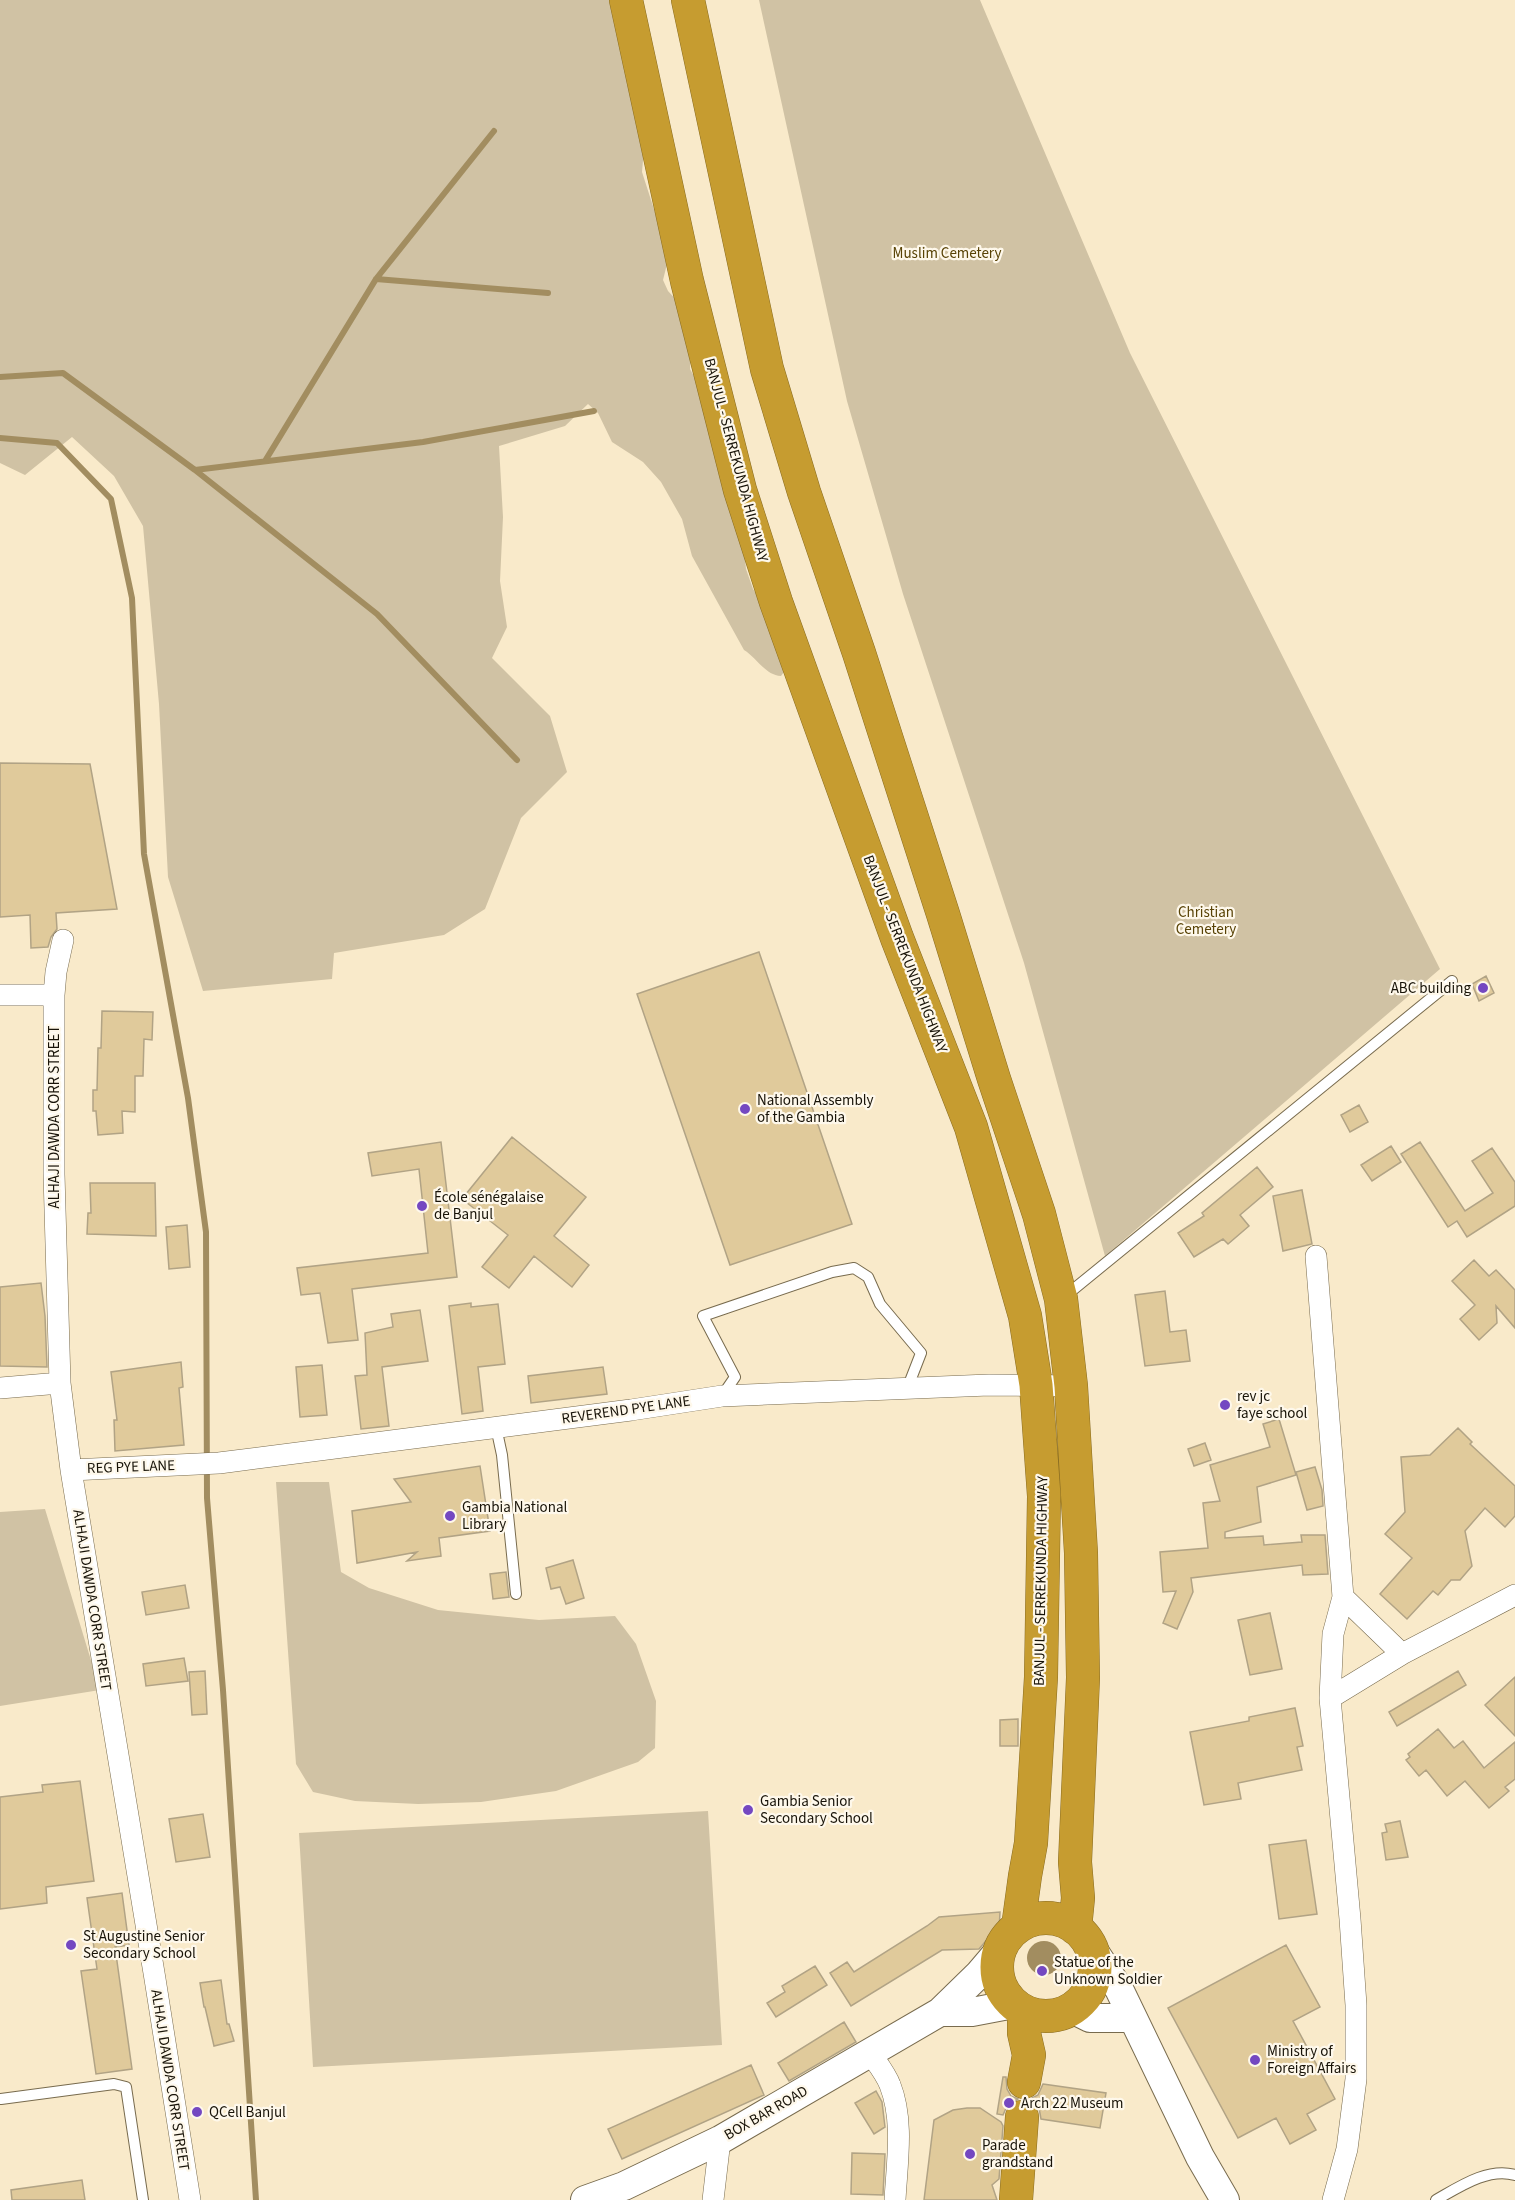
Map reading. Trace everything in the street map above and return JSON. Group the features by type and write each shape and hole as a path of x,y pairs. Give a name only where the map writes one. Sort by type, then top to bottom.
{"highway":[{"name":"BANJUL - SERREKUNDA HIGHWAY","path":"626,0 687,281 740,490 776,602 897,938 971,1127 1025,1316 1036,1385 1044,1496 1041,1677 1031,1843 1010,1937"},
{"path":"688,0 768,369 804,492 944,914 994,1079 1039,1214 1061,1299 1071,1386 1081,1552 1083,1678 1074,1862 1083,1937 1095,1959 1095,1974 1091,1988 1083,2000 1040,2010"},
{"path":"897,938 944,914"},
{"path":"1026,2068 1047,2030 1040,2010 1002,1987 998,1967 1010,1937 1037,1919 1057,1919 1083,1937"},
{"path":"1016,2200 1022,2117"}],"street":[{"name":"ALHAJI DAWDA CORR STREET","path":"63,940 54,995 54,1174 60,1383 71,1470 190,2200"},
{"path":"0,995 54,995"},
{"path":"1316,1256 1343,1597 1333,1634 1330,1698 1356,2005 1356,2079 1347,2149 1333,2200"},
{"path":"0,1388 60,1383"},
{"name":"REVEREND PYE LANE","path":"219,1463 722,1396 989,1385 1071,1386"},
{"name":"REG PYE LANE","path":"71,1470 219,1463"},
{"path":"1330,1698 1402,1654 1515,1595"},
{"path":"1343,1597 1402,1654"},
{"name":"BOX BAR ROAD","path":"585,2200 624,2193 940,2012 979,1974 1010,1937"},
{"path":"1083,1937 1110,1973 1200,2157 1225,2200"},
{"path":"940,2012 1040,2010 1090,2018 1132,2018"},
{"path":"870,2053 890,2084 897,2110 895,2200"},
{"path":"713,2200 720,2140"}],"lane":[{"path":"1061,1299 1452,981"},
{"path":"722,1396 735,1377 703,1316 832,1272 854,1268 868,1278 880,1304 921,1353 907,1390"},
{"path":"496,1427 502,1455 516,1594"},
{"path":"1,2100 114,2084 126,2087 143,2200"},
{"path":"1436,2200 1472,2180 1503,2171 1515,2175"}],"green space":[{"path":"0,0 614,0 644,149 642,172 669,256 663,280 668,291 681,305 691,322 690,369 696,380 744,549 746,569 753,589 763,604 784,672 781,676 770,673 744,650 692,556 682,519 661,482 643,462 612,442 598,413 588,404 565,426 499,446 503,517 500,581 507,627 492,658 550,716 567,772 521,818 485,909 444,935 334,953 332,979 203,991 168,877 159,704 143,526 114,476 72,437 25,475 0,463"},
{"name":"Christian Cemetery","path":"759,0 980,0 1130,353 1440,969 1105,1256 1024,963 903,594 847,401"},
{"path":"276,1482 329,1482 341,1572 369,1588 438,1610 539,1620 615,1616 636,1644 656,1701 655,1748 638,1762 556,1791 481,1802 418,1804 355,1801 313,1792 296,1764"},
{"path":"45,1509 100,1690 0,1706 0,1512"},
{"path":"708,1811 722,2045 313,2067 299,1833"}],"shaded area":[{"path":"1044,1941 1056,1946 1061,1958 1056,1970 1044,1975 1032,1970 1027,1958 1032,1946"}],"building":[{"path":"0,763 90,764 117,909 56,913 57,929 48,947 31,948 30,915 0,917"},
{"name":"National Assembly of the Gambia","path":"759,952 852,1224 730,1265 637,994"},
{"name":"ABC building","path":"1486,976 1494,993 1479,1001 1472,984"},
{"path":"102,1011 153,1012 152,1040 144,1039 143,1076 135,1076 135,1112 122,1111 123,1133 98,1135 96,1111 93,1111 93,1090 97,1090"},
{"path":"1359,1105 1368,1122 1350,1132 1341,1115"},
{"path":"512,1137 586,1197 554,1236 589,1265 572,1287 534,1256 509,1288 482,1267 508,1235 462,1199"},
{"path":"441,1142 457,1277 352,1289 358,1340 328,1343 320,1293 301,1295 297,1268 428,1253 419,1169 372,1176 368,1153"},
{"path":"1420,1142 1465,1211 1493,1193 1472,1161 1492,1148 1515,1182 1515,1206 1467,1237 1457,1221 1448,1227 1401,1154"},
{"path":"1391,1146 1401,1162 1372,1181 1361,1165"},
{"path":"1257,1167 1273,1187 1240,1215 1249,1226 1228,1244 1223,1239 1194,1257 1178,1233 1204,1216 1202,1213"},
{"path":"90,1183 155,1183 156,1236 87,1234 88,1213 91,1213"},
{"path":"1302,1190 1312,1244 1283,1251 1273,1196"},
{"path":"187,1225 190,1267 169,1269 166,1227"},
{"path":"1474,1260 1489,1276 1496,1270 1515,1290 1515,1328 1496,1306 1497,1323 1479,1340 1460,1319 1475,1305 1452,1281"},
{"path":"41,1283 47,1367 0,1366 0,1287"},
{"path":"1165,1291 1170,1332 1186,1330 1190,1361 1145,1366 1135,1295"},
{"path":"471,1303 471,1307 498,1304 505,1364 478,1367 483,1411 462,1414 449,1306"},
{"path":"420,1310 428,1361 382,1367 389,1426 361,1429 355,1376 367,1375 365,1333 393,1327 391,1314"},
{"path":"181,1362 183,1387 179,1388 184,1445 115,1451 114,1420 117,1420 111,1372"},
{"path":"322,1365 327,1415 300,1417 296,1367"},
{"path":"603,1367 607,1394 531,1403 528,1376"},
{"path":"1279,1419 1296,1475 1257,1487 1261,1522 1225,1532 1225,1538 1263,1536 1264,1545 1302,1542 1301,1535 1325,1535 1328,1574 1303,1575 1302,1565 1191,1578 1193,1592 1177,1629 1163,1623 1176,1591 1163,1592 1160,1552 1208,1548 1203,1503 1220,1501 1210,1465 1270,1447 1263,1424"},
{"path":"1458,1428 1472,1442 1470,1444 1515,1486 1515,1516 1505,1527 1485,1508 1465,1531 1472,1566 1460,1580 1451,1580 1438,1595 1433,1591 1407,1619 1380,1594 1412,1558 1385,1534 1405,1512 1401,1457 1430,1455"},
{"path":"1205,1443 1211,1460 1194,1466 1188,1449"},
{"name":"Gambia National Library","path":"480,1466 490,1531 439,1538 441,1556 407,1561 417,1552 357,1563 352,1511 411,1502 394,1479"},
{"path":"1315,1467 1322,1490 1323,1506 1307,1510 1296,1472"},
{"path":"573,1560 584,1598 566,1604 560,1587 551,1589 546,1568"},
{"path":"506,1572 509,1597 493,1599 490,1574"},
{"path":"185,1585 189,1608 146,1615 142,1592"},
{"path":"1270,1613 1282,1669 1250,1675 1238,1620"},
{"path":"184,1658 188,1681 146,1686 143,1664"},
{"path":"205,1671 207,1714 192,1715 189,1672"},
{"path":"1458,1671 1466,1685 1397,1726 1389,1712"},
{"path":"1515,1677 1515,1736 1485,1705"},
{"path":"1295,1708 1303,1746 1297,1747 1302,1770 1238,1783 1241,1799 1204,1805 1190,1732 1249,1721 1249,1717"},
{"path":"1018,1719 1018,1746 1000,1746 1000,1720"},
{"path":"1438,1729 1454,1748 1463,1741 1484,1768 1515,1742 1515,1779 1505,1787 1509,1791 1489,1808 1465,1781 1447,1796 1426,1770 1419,1776 1406,1760 1410,1757 1408,1754"},
{"path":"80,1781 94,1881 46,1887 47,1903 0,1909 0,1797 43,1792 42,1785"},
{"path":"203,1814 210,1857 176,1862 169,1819"},
{"path":"1400,1821 1408,1857 1386,1860 1382,1833 1387,1832 1385,1824"},
{"path":"1306,1840 1317,1914 1279,1919 1269,1845"},
{"path":"122,1893 129,1945 115,1947 132,2069 96,2074 81,1971 97,1969 87,1898"},
{"path":"1000,1912 999,1931 990,1936 979,1949 942,1950 851,2006 830,1973 847,1962 854,1972 939,1917"},
{"name":"Ministry of Foreign Affairs","path":"1286,1945 1320,2007 1293,2021 1335,2099 1307,2114 1316,2130 1290,2144 1276,2118 1238,2138 1168,2008"},
{"path":"815,1966 827,1985 776,2017 767,2003 785,1992 782,1986"},
{"path":"221,1980 227,2024 229,2024 234,2041 214,2046 200,1983"},
{"path":"844,2022 856,2042 789,2081 778,2063"},
{"path":"751,2065 764,2095 622,2159 608,2129"},
{"path":"1003,2077 1006,2077 1007,2089 1011,2096 1018,2099 1007,2106 1003,2115 997,2114"},
{"path":"1043,2084 1106,2093 1100,2128 1041,2119 1039,2108 1028,2100 1038,2095"},
{"path":"876,2091 882,2102 885,2127 874,2134 855,2103"},
{"name":"Parade grandstand","path":"980,2108 1001,2122 1003,2126 999,2179 992,2185 997,2200 924,2200 934,2120 953,2110"},
{"path":"852,2153 885,2154 883,2195 851,2194"},
{"path":"82,2180 85,2200 12,2200 11,2190"}],"waterway":[{"path":"265,461 376,279 494,131"},
{"path":"376,279 548,293"},
{"path":"0,377 63,373 195,470 377,614 517,760"},
{"path":"195,470 423,442 594,411"},
{"path":"0,438 57,443 111,499 132,598 144,854 188,1098 206,1232 207,1498 223,1690 256,2200"}],"place":[{"name":"ABC building","path":"1483,988"},
{"name":"National Assembly of the Gambia","path":"745,1109"},
{"name":"École sénégalaise de Banjul","path":"422,1206"},
{"name":"rev jc faye school","path":"1225,1405"},
{"name":"Gambia National Library","path":"450,1516"},
{"name":"Gambia Senior Secondary School","path":"748,1810"},
{"name":"St Augustine Senior Secondary School","path":"71,1945"},
{"name":"Statue of the Unknown Soldier","path":"1042,1971"},
{"name":"Ministry of Foreign Affairs","path":"1255,2060"},
{"name":"Arch 22 Museum","path":"1009,2103"},
{"name":"QCell Banjul","path":"197,2112"},
{"name":"Parade grandstand","path":"970,2154"}],"park label":[{"name":"Muslim Cemetery","path":"947,253"}]}
